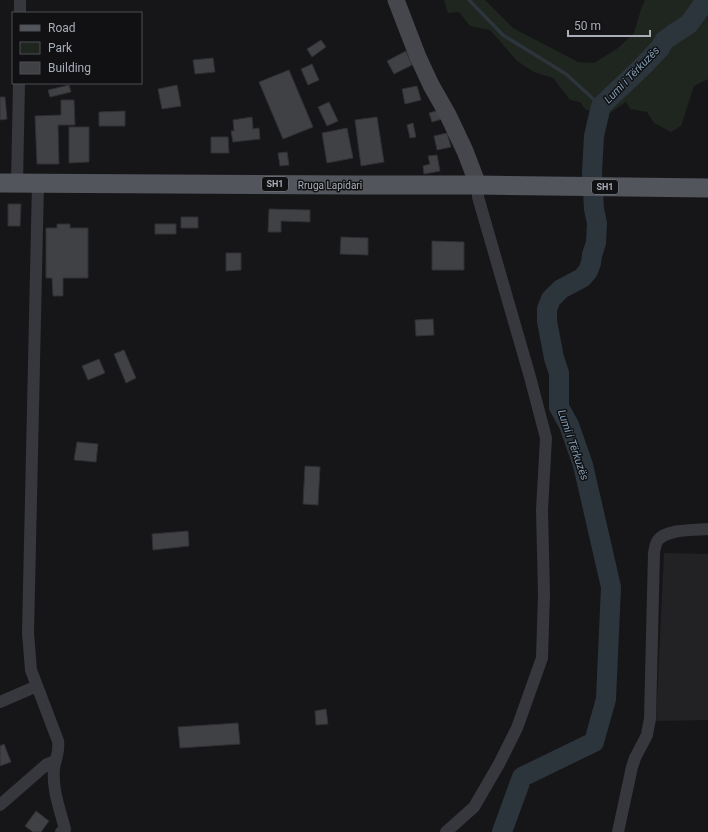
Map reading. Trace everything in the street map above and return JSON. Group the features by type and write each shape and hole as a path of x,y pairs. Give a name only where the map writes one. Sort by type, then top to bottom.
{"main road":[{"name":"Rruga Lapidari","path":"8,183 478,185 708,188"}],"street":[{"path":"20,0 20,12"},
{"path":"396,0 418,57 465,151 478,185 478,196 546,438 542,510 544,594 542,658 517,728 499,764 474,807 446,832"},
{"path":"8,183 19,84"},
{"path":"38,183 28,633 31,670 58,741 59,748 55,762 54,782 65,831"},
{"path":"618,832 632,767 648,729 650,719 654,553 656,545 659,539 665,535 675,532 708,529"},
{"path":"0,702 37,686"},
{"path":"0,804 46,764 55,762"}],"shaded area":[{"path":"664,553 708,554 708,720 656,721"}],"green space":[{"path":"444,0 485,0 513,28 578,62 594,63 618,48 634,33 645,0 708,0 708,79 694,86 681,126 671,132 654,123 647,112 630,109 626,102 610,113 586,110 580,102 570,100 553,78 534,72 517,61 490,30 470,26 459,12 448,13"}],"building":[{"path":"321,40 326,47 312,57 307,49"},
{"path":"406,51 412,65 394,74 387,61"},
{"path":"213,58 215,72 195,74 193,60"},
{"path":"312,64 319,80 308,85 301,69"},
{"path":"289,70 313,127 283,139 259,82"},
{"path":"69,85 71,92 50,97 48,90"},
{"path":"177,85 181,106 162,109 158,89"},
{"path":"417,86 421,100 405,104 402,89"},
{"path":"0,97 5,97 7,119 0,120"},
{"path":"61,100 74,100 75,125 58,125 59,164 37,164 35,116 61,115"},
{"path":"329,102 338,121 327,126 318,107"},
{"path":"439,110 442,119 432,122 429,113"},
{"path":"125,111 125,126 99,126 99,112"},
{"path":"252,117 253,129 259,128 260,139 233,142 231,131 234,131 233,120"},
{"path":"377,117 384,162 361,166 355,120"},
{"path":"413,123 416,137 410,138 407,125"},
{"path":"69,127 89,127 89,162 69,163"},
{"path":"347,128 353,158 327,163 322,133"},
{"path":"447,133 451,147 437,150 434,136"},
{"path":"211,137 228,137 229,153 211,153"},
{"path":"287,152 289,165 280,166 278,153"},
{"path":"437,155 440,171 424,174 423,166 430,164 428,156"},
{"path":"8,204 21,204 20,226 8,226"},
{"path":"269,209 310,210 310,222 281,221 281,232 268,232"},
{"path":"181,217 198,217 198,228 181,228"},
{"path":"57,224 70,224 70,228 88,228 88,278 63,278 63,296 53,296 52,278 46,278 46,228 57,228"},
{"path":"155,224 176,224 176,234 155,234"},
{"path":"341,237 368,238 368,255 340,254"},
{"path":"432,241 464,242 464,270 432,270"},
{"path":"226,253 241,253 241,270 226,271"},
{"path":"433,319 434,335 416,336 415,320"},
{"path":"124,350 136,378 126,383 114,354"},
{"path":"99,359 105,373 88,380 82,366"},
{"path":"77,442 98,444 96,462 74,460"},
{"path":"305,466 320,467 318,505 303,504"},
{"path":"188,531 189,546 153,550 152,534"},
{"path":"326,709 328,724 316,725 315,711"},
{"path":"238,723 240,744 180,748 178,727"},
{"path":"4,744 11,762 0,766 0,746"},
{"path":"36,811 49,821 41,832 33,832 25,826"}],"waterway":[{"path":"469,0 503,35 566,74 601,106"},
{"name":"Lumi i Tërkuzës","path":"502,832 522,777 594,742 606,699 611,587 583,465 569,425 559,407 559,373 554,358 550,337 547,321 547,309 551,299 561,289 582,278 588,271 591,263 596,243 597,223 594,209 592,172 594,136 601,106 642,67 660,48 664,41 689,24 706,0"}]}
